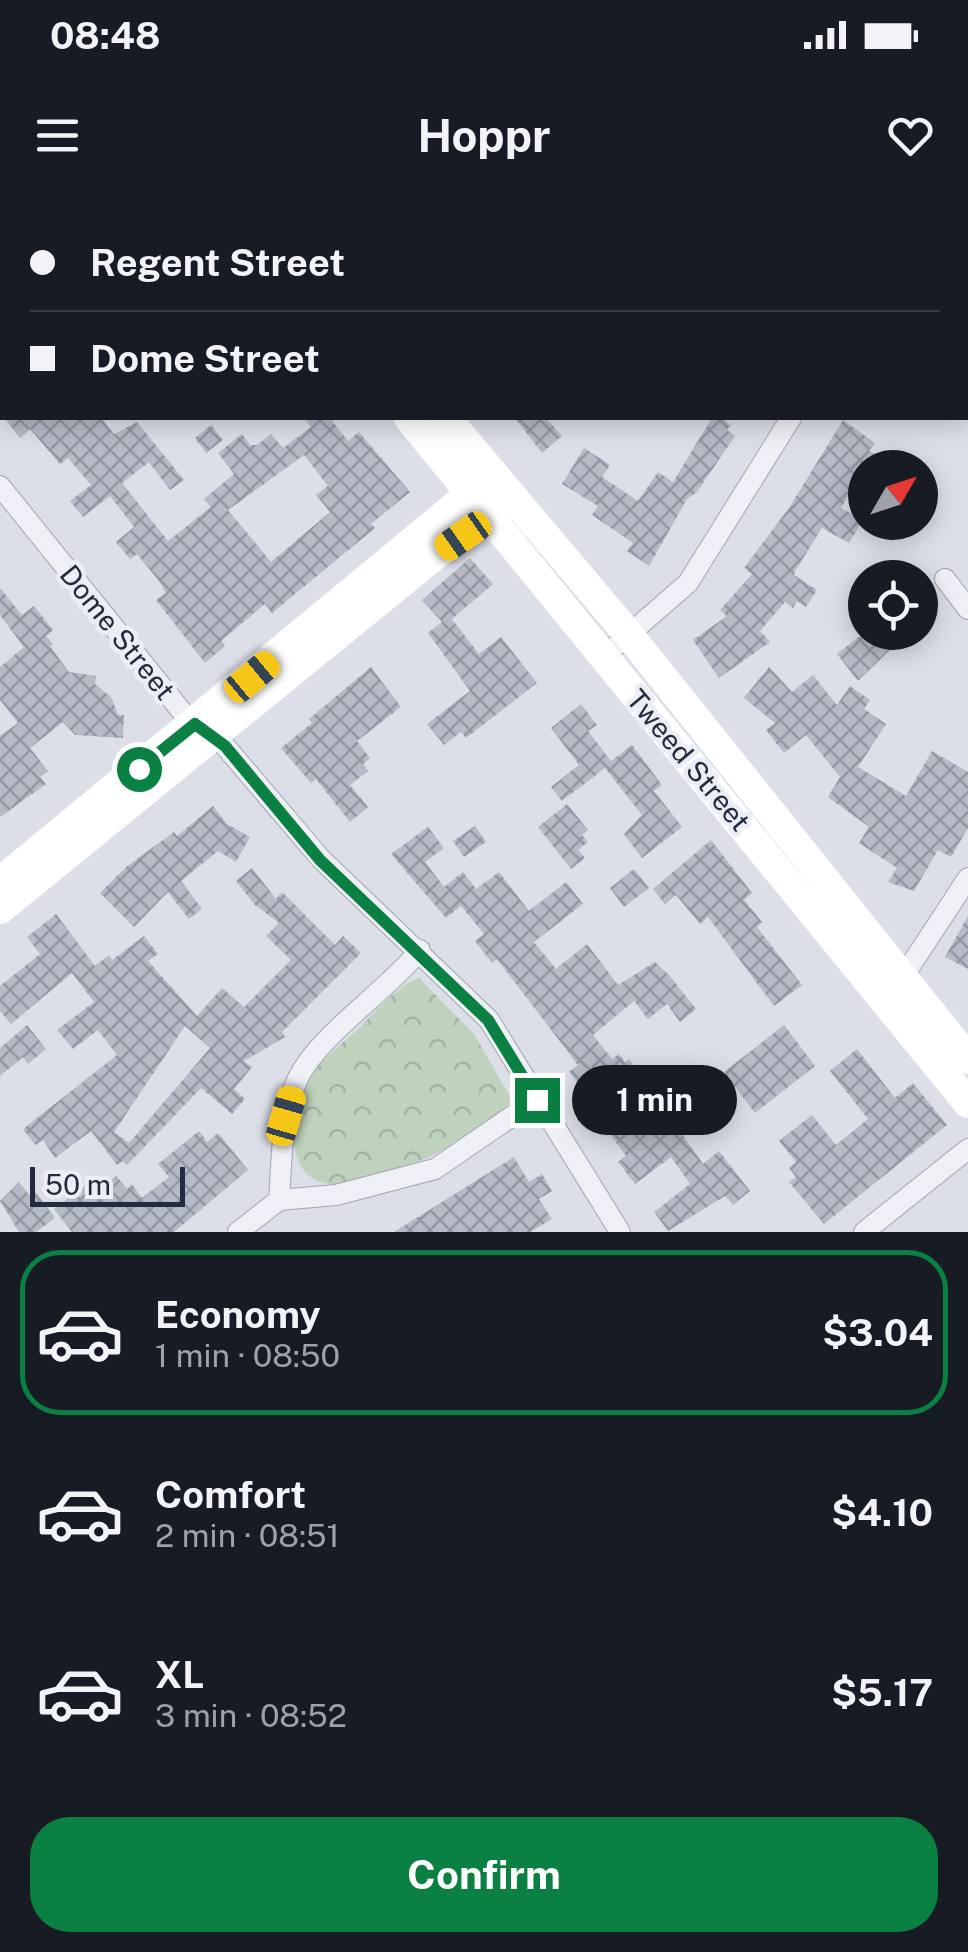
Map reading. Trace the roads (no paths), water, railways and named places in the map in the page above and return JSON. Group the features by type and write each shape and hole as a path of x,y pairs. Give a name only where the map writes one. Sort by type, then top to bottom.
{"main road":[{"name":"Tweed Street","path":"411,420 629,635 968,1058"},
{"name":"Tweed Street","path":"447,420 491,496 604,657 968,1103"},
{"path":"0,909 204,730 491,496"},
{"path":"0,882 204,730"}],"street":[{"path":"604,657 688,583 790,420"},
{"name":"Dome Street","path":"0,486 204,730 320,860 420,950 488,1020 620,1232"},
{"path":"945,580 968,609"},
{"path":"903,977 968,878"},
{"path":"279,1200 286,1116 296,1080 320,1050 420,950"},
{"path":"238,1232 279,1200 336,1195 435,1169 537,1100"},
{"path":"864,1232 968,1149"}]}
